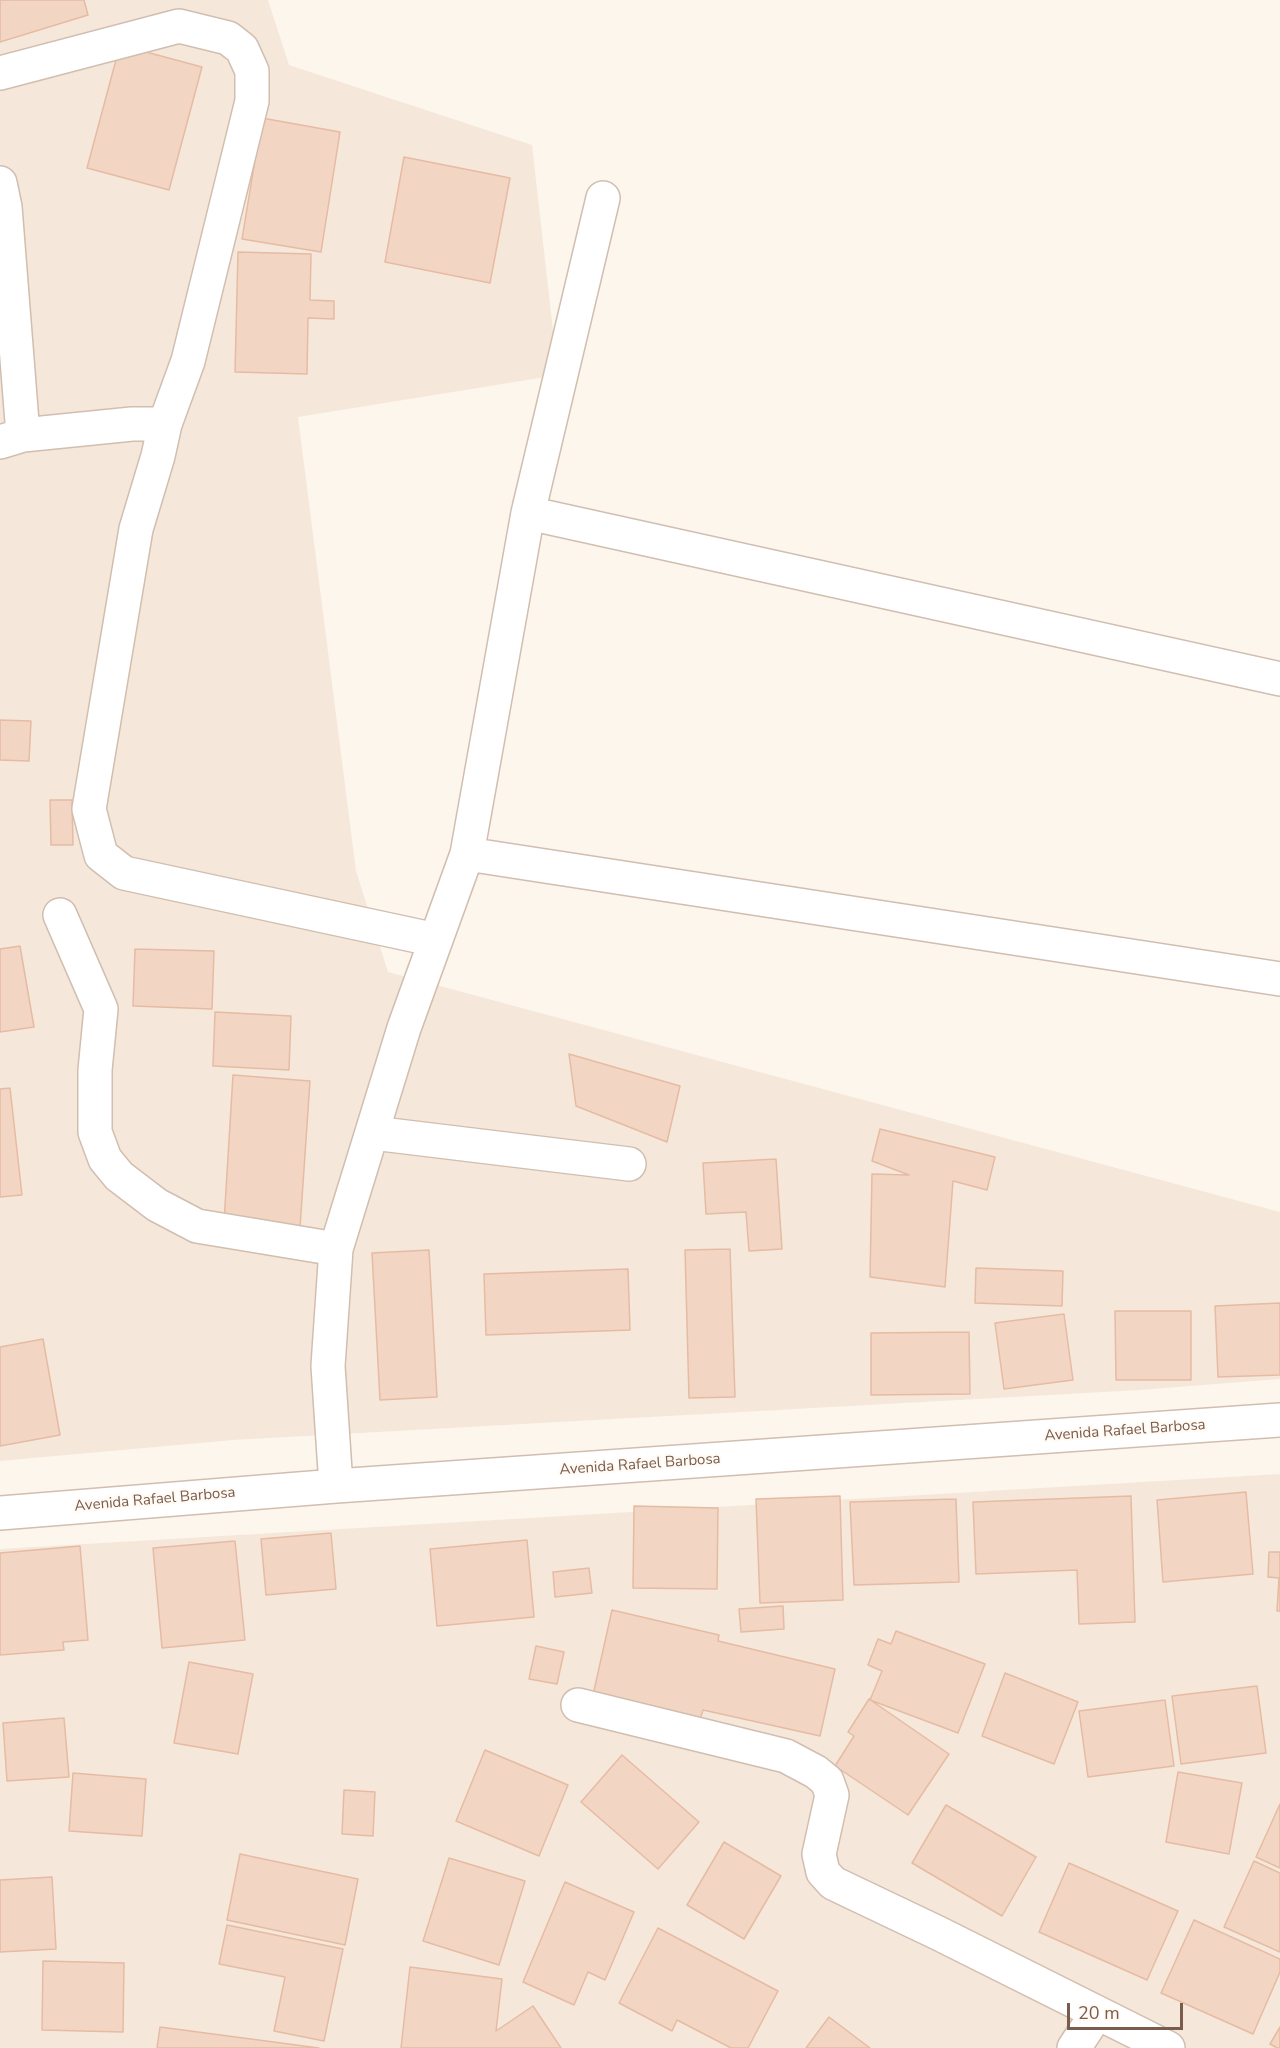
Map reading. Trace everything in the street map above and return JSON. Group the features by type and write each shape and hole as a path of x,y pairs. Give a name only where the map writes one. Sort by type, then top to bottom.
{"street":[{"path":"0,73 179,26 228,38 242,49 252,71 252,101 188,361 165,424 136,529 89,809 101,855 124,873 436,940"},
{"path":"0,183 6,218 11,439 132,424 165,424"},
{"path":"336,1486 328,1366 336,1249 404,1028 467,854 528,513 603,198"},
{"path":"528,513 1280,679"},
{"path":"467,854 1280,979"},
{"path":"60,915 101,1009 95,1070 94,1132 105,1159 119,1176 157,1205 197,1226 336,1249"},
{"path":"373,1133 629,1164"},
{"name":"Avenida Rafael Barbosa","path":"0,1512 336,1486 1280,1420"},
{"path":"578,1705 786,1756 816,1772 827,1781 832,1795 819,1854 823,1872 833,1883 1168,2048"},
{"path":"1074,2048 1097,2013"}],"shaded area":[{"path":"0,0 268,0 289,65 532,145 558,375 298,417 356,871 388,972 1280,1212 1280,1379 1140,1390 233,1440 0,1461"},
{"path":"1280,1474 1280,2048 0,2048 0,1549"}],"building":[{"path":"0,0 84,0 88,15 0,42"},
{"path":"120,45 202,67 169,190 87,168"},
{"path":"262,118 340,132 321,252 242,239"},
{"path":"404,157 510,178 490,283 385,262"},
{"path":"238,252 311,254 310,300 334,301 334,319 308,318 307,374 235,372"},
{"path":"0,720 31,721 29,761 0,760"},
{"path":"50,800 72,800 73,845 51,845"},
{"path":"20,946 34,1027 0,1032 0,949"},
{"path":"135,949 214,951 212,1009 133,1006"},
{"path":"215,1012 291,1016 289,1070 213,1066"},
{"path":"569,1054 680,1086 667,1142 576,1106"},
{"path":"233,1075 310,1081 300,1228 224,1222"},
{"path":"10,1088 22,1195 0,1197 0,1089"},
{"path":"880,1129 995,1157 987,1190 953,1181 945,1287 870,1277 872,1174 909,1175 872,1161"},
{"path":"776,1159 782,1249 749,1251 746,1212 706,1214 703,1163"},
{"path":"730,1249 735,1397 689,1398 685,1250"},
{"path":"429,1250 437,1397 380,1400 372,1253"},
{"path":"976,1268 1063,1271 1062,1306 975,1303"},
{"path":"628,1269 630,1330 486,1335 484,1274"},
{"path":"1280,1303 1280,1375 1218,1377 1215,1306"},
{"path":"1115,1311 1191,1311 1191,1380 1116,1380"},
{"path":"1064,1314 1073,1380 1004,1389 995,1323"},
{"path":"969,1332 970,1394 871,1395 871,1333"},
{"path":"43,1339 60,1435 0,1446 0,1347"},
{"path":"1246,1492 1253,1574 1163,1582 1157,1500"},
{"path":"840,1496 843,1600 760,1603 756,1499"},
{"path":"1131,1496 1135,1622 1079,1624 1077,1570 976,1574 973,1502"},
{"path":"956,1499 959,1582 854,1585 850,1502"},
{"path":"634,1506 718,1508 717,1589 633,1588"},
{"path":"331,1533 336,1589 266,1595 261,1539"},
{"path":"527,1540 534,1617 437,1626 430,1549"},
{"path":"235,1541 245,1640 162,1648 153,1548"},
{"path":"80,1546 88,1640 63,1642 64,1650 0,1655 0,1553"},
{"path":"1269,1552 1280,1552 1280,1611 1277,1611 1279,1578 1268,1577"},
{"path":"589,1568 592,1593 555,1597 553,1572"},
{"path":"783,1606 784,1629 741,1632 739,1609"},
{"path":"612,1610 719,1635 718,1641 835,1669 820,1736 703,1710 700,1720 593,1695"},
{"path":"896,1631 985,1664 958,1733 870,1700 882,1671 868,1665 878,1639 891,1644"},
{"path":"536,1646 564,1652 557,1684 529,1679"},
{"path":"189,1662 253,1674 238,1754 174,1743"},
{"path":"1005,1673 1078,1702 1054,1764 982,1736"},
{"path":"1257,1686 1266,1753 1181,1764 1172,1696"},
{"path":"869,1699 949,1754 908,1815 835,1766 854,1736 848,1732"},
{"path":"1165,1700 1174,1766 1088,1777 1079,1711"},
{"path":"64,1718 69,1777 7,1781 3,1723"},
{"path":"485,1750 568,1785 539,1856 456,1821"},
{"path":"622,1755 699,1822 658,1869 581,1802"},
{"path":"1178,1772 1242,1783 1229,1854 1166,1842"},
{"path":"73,1773 146,1779 142,1836 69,1831"},
{"path":"344,1790 375,1792 373,1836 342,1834"},
{"path":"1280,1804 1280,1868 1256,1857"},
{"path":"946,1805 1036,1857 1002,1916 912,1863"},
{"path":"724,1842 781,1876 744,1939 687,1905"},
{"path":"240,1854 358,1879 345,1945 227,1920"},
{"path":"449,1858 525,1881 499,1965 423,1941"},
{"path":"1254,1861 1280,1873 1280,1952 1224,1927"},
{"path":"1069,1863 1178,1911 1147,1980 1039,1932"},
{"path":"52,1877 56,1949 0,1952 0,1880"},
{"path":"565,1882 634,1912 605,1980 588,1972 574,2005 523,1982"},
{"path":"1194,1920 1280,1959 1280,1972 1253,2034 1161,1993"},
{"path":"227,1925 343,1949 324,2041 274,2031 285,1977 219,1964"},
{"path":"658,1928 778,1991 748,2048 731,2048 677,2020 672,2031 619,2003"},
{"path":"43,1961 124,1963 123,2032 42,2030"},
{"path":"410,1967 502,1979 496,2031 533,2006 561,2048 401,2048"},
{"path":"829,2017 870,2048 806,2048"},
{"path":"160,2027 319,2048 157,2048"},
{"path":"1280,2027 1280,2048 1277,2048 1270,2044"}]}
